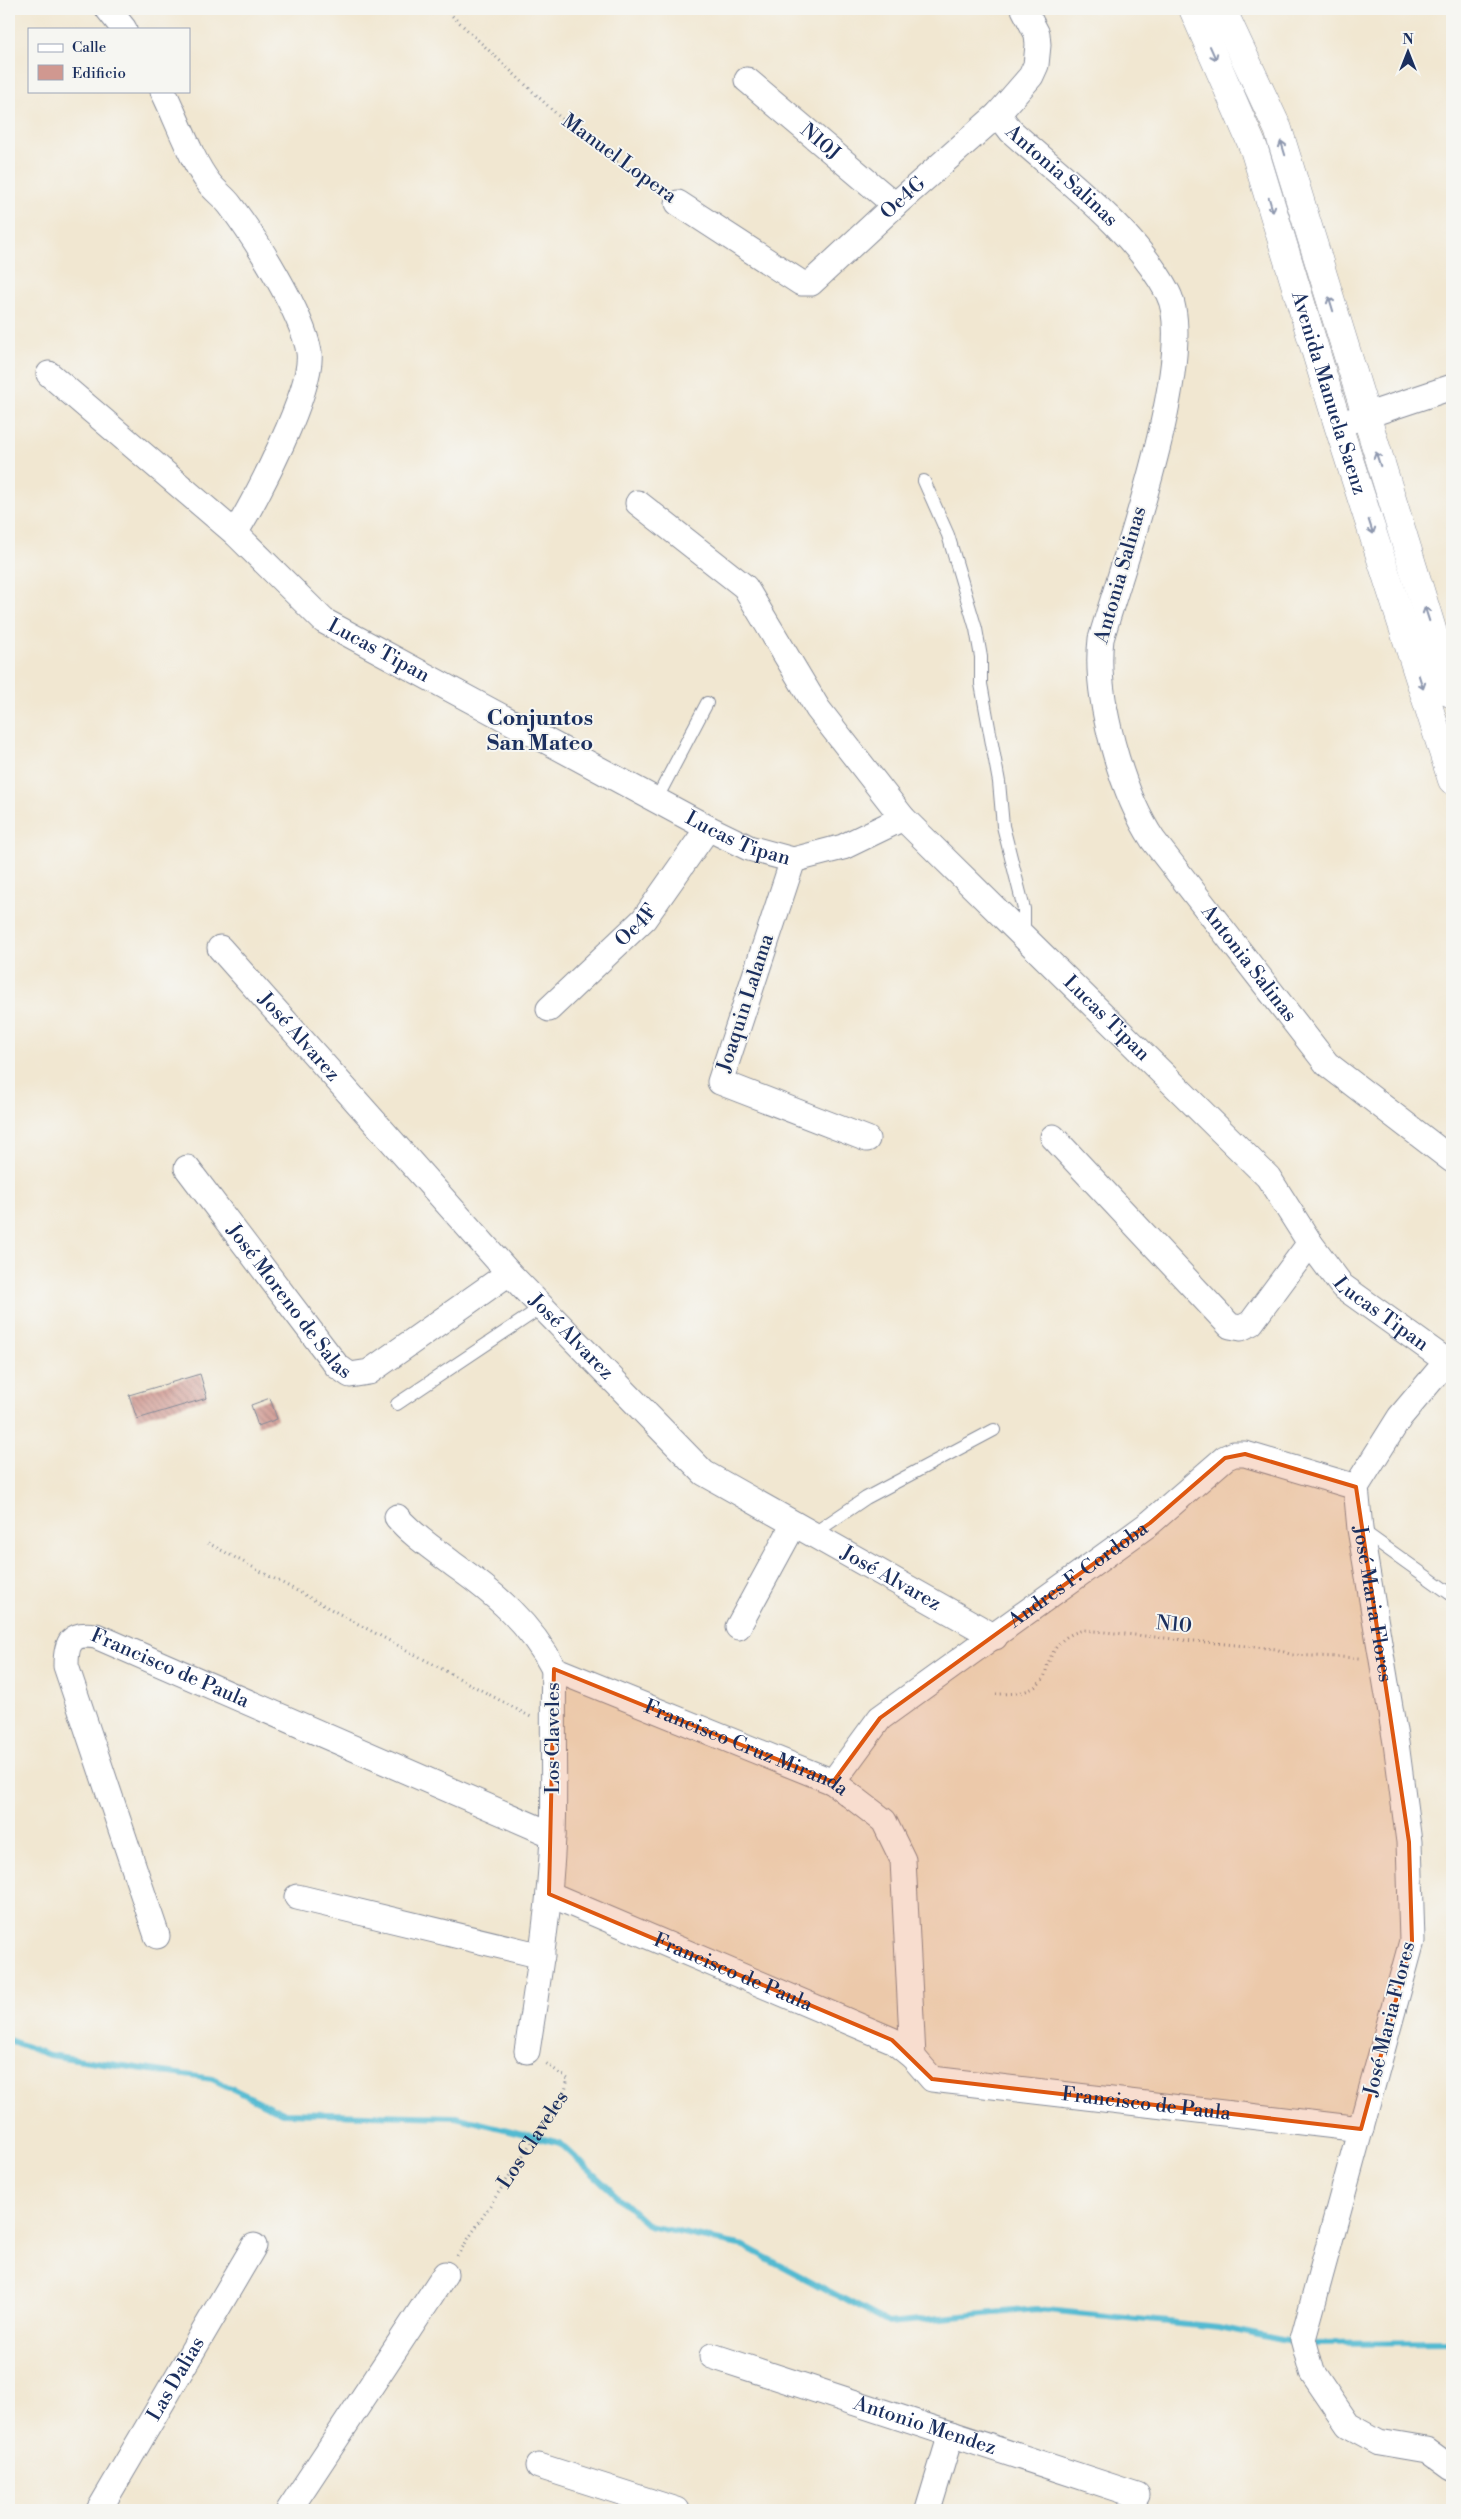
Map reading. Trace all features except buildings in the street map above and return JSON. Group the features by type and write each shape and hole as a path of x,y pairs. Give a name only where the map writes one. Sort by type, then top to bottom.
{"street":[{"path":"108,9 123,28"},
{"name":"Antonia Salinas","path":"1024,9 1037,34 1038,54 1036,65 1031,76 998,114 1011,131 1136,245 1168,294 1172,305 1175,327 1173,381 1149,475 1100,639 1098,661 1112,737 1132,801 1140,820 1153,840 1327,1064 1452,1160"},
{"name":"Avenida Manuela Saenz","path":"1193,9 1254,149 1338,425 1452,780"},
{"name":"Avenida Manuela Saenz","path":"1222,9 1278,129 1452,694"},
{"name":"N10J","path":"747,80 895,205"},
{"path":"163,92 209,183 228,203 271,268 300,323 309,353 308,379 250,510 236,533"},
{"name":"Oe4G","path":"811,283 895,205 998,114"},
{"name":"Manuel Lopera","path":"678,203 801,283 811,283"},
{"name":"Lucas Tipan","path":"49,374 236,533 324,622 708,828 749,848 793,860 843,847 903,818 1268,1177 1310,1243 1342,1286 1452,1365"},
{"path":"1338,425 1452,387"},
{"path":"638,503 745,587 818,709 903,818"},
{"name":"Oe4F","path":"549,1009 644,919 708,828"},
{"name":"Joaquin Lalama","path":"793,860 720,1082 867,1139"},
{"name":"José Alvarez","path":"220,948 509,1273 704,1472 994,1637"},
{"path":"1053,1137 1230,1326 1241,1328 1251,1323 1310,1243"},
{"name":"José Moreno de Salas","path":"187,1168 337,1366 350,1375 369,1372 509,1273"},
{"path":"1356,1486 1400,1417 1437,1373 1452,1365"},
{"name":"Andres F. Cordoba","path":"833,1782 880,1718 1150,1523 1225,1458 1234,1454 1258,1457 1356,1486"},
{"name":"José Maria Flores","path":"1356,1486 1360,1529 1396,1743 1409,1842 1412,1940 1304,2339 1312,2372 1348,2425 1379,2442 1426,2450 1452,2469"},
{"path":"397,1517 407,1530 470,1576 511,1610 542,1646 554,1669"},
{"path":"738,1627 803,1529"},
{"name":"Francisco de Paula","path":"157,1936 66,1666 66,1650 72,1640 82,1634 96,1636 553,1835"},
{"name":"Los Claveles","path":"527,2051 542,1956 549,1894 553,1835 552,1728 554,1669"},
{"name":"Francisco Cruz Miranda","path":"554,1669 833,1782 884,1820 903,1860 913,2057"},
{"name":"Francisco de Paula","path":"549,1894 892,2040 913,2057 932,2079 1362,2129"},
{"path":"297,1897 542,1956"},
{"name":"Las Dalias","path":"99,2510 254,2246"},
{"path":"289,2510 445,2274"},
{"name":"Antonio Mendez","path":"712,2356 1137,2495"},
{"path":"928,2510 951,2434"},
{"path":"539,2466 677,2510"}],"lane":[{"path":"924,480 948,535 976,629 981,657 981,684 999,782 1003,826 1024,909 1024,937"},
{"path":"656,800 707,703"},
{"path":"397,1404 542,1307"},
{"path":"803,1529 994,1430"},
{"path":"1360,1529 1452,1595"}],"path":[{"name":"Manuel Lopera","path":"445,9 565,122 619,163 678,203"},
{"path":"208,1544 552,1728"},
{"name":"N10","path":"996,1694 1014,1694 1031,1689 1042,1680 1049,1660 1059,1644 1070,1633 1084,1630 1276,1649 1305,1656 1345,1659 1380,1656"},
{"name":"Los Claveles","path":"445,2274 565,2091 568,2079 561,2072 527,2051"}],"highlighted area":[{"path":"1245,1454 1356,1487 1409,1842 1412,1941 1361,2129 932,2079 892,2040 549,1894 554,1669 833,1782 880,1718 1150,1523 1225,1458"}],"waterway":[{"path":"9,2040 49,2055 212,2079 283,2113 456,2117 560,2143 649,2226 744,2246 889,2323 1036,2309 1218,2327 1297,2343"},
{"path":"1310,2343 1452,2342"}],"district":[{"name":"Conjuntos San Mateo","path":"540,730"}]}
